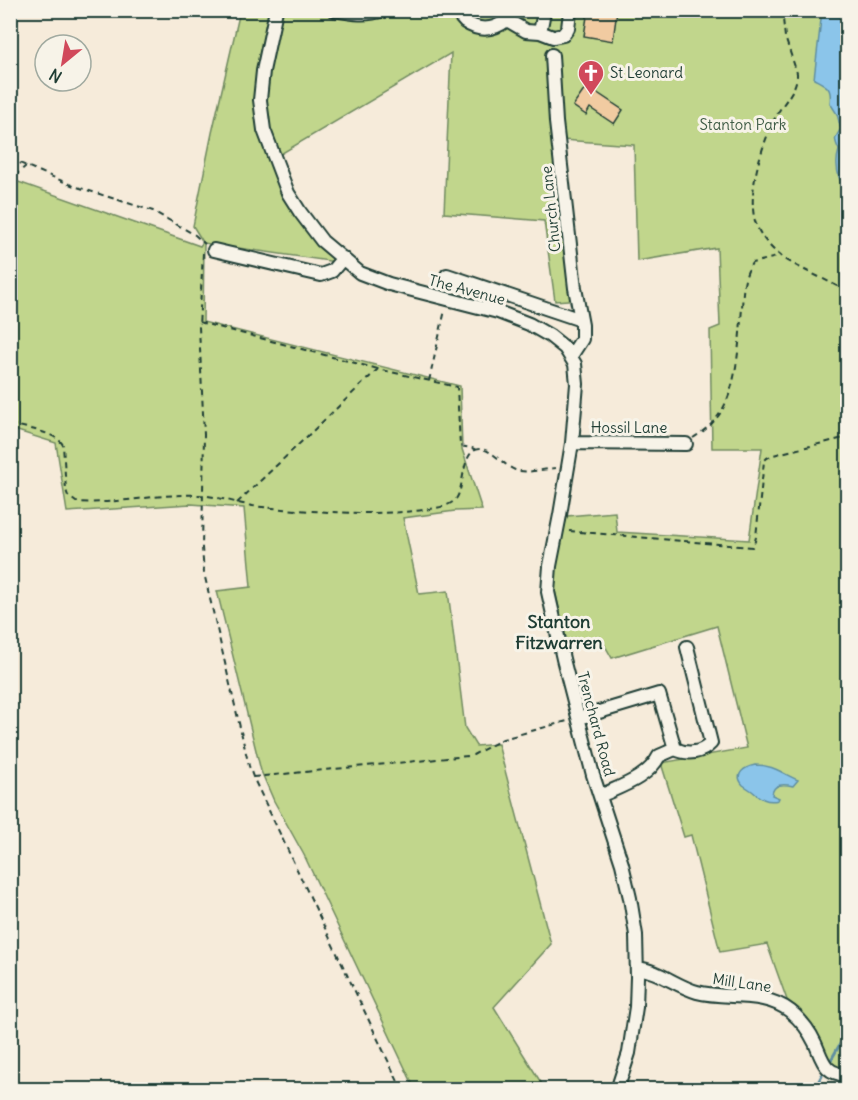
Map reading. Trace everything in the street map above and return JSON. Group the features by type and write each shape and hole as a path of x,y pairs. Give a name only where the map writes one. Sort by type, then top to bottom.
{"street":[{"name":"The Avenue","path":"276,10 263,71 260,100 264,130 288,193 322,241 360,273 389,284 498,312 529,324 550,336 573,360"},
{"path":"334,10 364,15 383,10"},
{"path":"455,10 465,22 480,28 497,28 508,15 526,31 540,32 553,38 563,35 568,28 570,12 568,10"},
{"path":"540,32 546,10"},
{"name":"Church Lane","path":"552,55 556,122 574,288 581,320 582,339 573,360"},
{"path":"214,250 321,274 332,271 343,258"},
{"path":"447,275 581,320"},
{"name":"Trenchard Road","path":"573,360 577,384 572,443 550,566 548,592 600,796 622,864 636,935 636,1007 627,1063 617,1089"},
{"name":"Hossil Lane","path":"572,443 686,444"},
{"path":"579,718 659,694 675,749 690,753 705,749 711,743 687,647"},
{"path":"600,796 630,783 650,769 659,756 675,749"},
{"name":"Mill Lane","path":"637,968 652,971 697,992 761,998 781,1005 804,1025 825,1066 836,1074 848,1075"}],"path":[{"path":"782,10 785,37 797,79 795,87 778,111 766,140 758,168 753,207 755,222 763,238 781,256 848,292"},
{"path":"10,159 74,186 153,211 195,235 214,250"},
{"path":"10,186 18,173 26,166"},
{"path":"204,243 199,322 204,435 202,548 204,573 249,766 402,1089"},
{"path":"686,444 715,419 726,403 737,363 746,273 752,263 781,256"},
{"path":"429,381 447,300"},
{"path":"199,322 378,369 457,387 460,446 484,450 517,470 568,468"},
{"path":"237,503 378,369"},
{"path":"10,424 54,436 61,441 66,490 68,496 76,501 204,495 273,508 394,512 439,508 456,498 468,458 476,450"},
{"path":"557,529 752,547 756,537 764,461 767,458 848,437"},
{"path":"253,777 468,756 510,737 579,718"}],"green space":[{"name":"Stanton Park","path":"240,11 847,11 847,1073 832,1067 808,1020 787,1000 767,944 720,952 691,835 684,837 661,763 747,748 717,626 612,658 600,637 569,651 555,591 554,569 567,516 615,512 617,532 749,540 762,448 712,448 710,330 720,326 717,248 637,261 634,145 562,140 580,299 555,301 544,221 444,213 451,53 277,156 285,176 307,214 344,254 336,262 204,243 203,322 460,386 462,449 482,510 403,518 419,594 448,591 465,728 476,746 498,744 551,944 494,1007 545,1089 415,1089 304,855 274,801 261,771 217,591 251,587 244,508 191,504 67,512 56,443 11,429 10,179 200,246 203,242 193,226"}],"water":[{"path":"822,11 847,11 847,193 839,178 837,167 839,150 836,139 841,129 837,114 830,103 828,88 814,79"},
{"path":"755,765 772,768 798,780 793,786 783,785 774,788 772,795 779,798 778,800 764,799 743,785 739,778 744,769"}],"building":[{"path":"588,10 617,10 613,41 584,36"},
{"name":"St Leonard","path":"587,86 623,110 614,124 590,108 586,115 573,106"}],"waterway":[{"path":"831,1060 848,1030"},
{"path":"814,1090 822,1075"}],"place":[{"name":"St Leonard","path":"591,96"}],"district":[{"name":"Stanton Fitzwarren","path":"559,632"}]}
